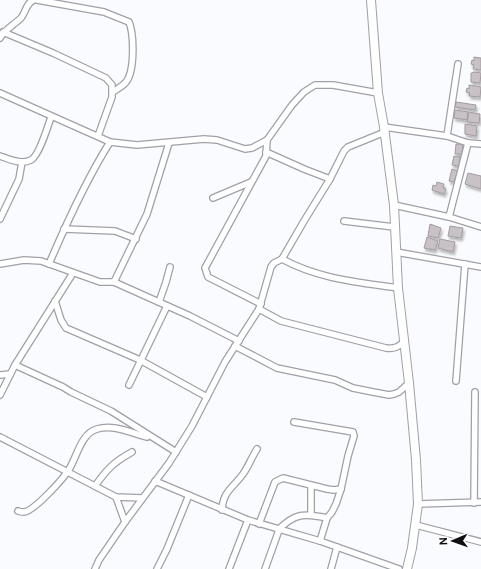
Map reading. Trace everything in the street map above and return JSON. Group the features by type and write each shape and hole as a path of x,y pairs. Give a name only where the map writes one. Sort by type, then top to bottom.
{"street":[{"path":"98,136 113,92 112,84 106,78 53,53 2,35 23,16 27,5 35,0 104,12 129,22 132,29 132,58 130,72 126,82 113,92"},
{"path":"371,0 378,93 385,130 394,205 398,288 409,383 418,504 416,526 407,569"},
{"path":"447,136 458,64"},
{"path":"0,93 110,142 137,145 204,139 217,140 245,149 252,148 267,140 292,105 304,92 315,85 333,85 378,93"},
{"path":"0,156 22,162 31,160 36,154 51,117"},
{"path":"95,569 99,560 125,522 176,452 238,340 260,307 271,267 274,263 282,259 330,179 341,155 348,146 385,130 447,136 481,144"},
{"path":"267,140 266,156 205,268 208,277 260,307 280,321 386,348 397,348 405,341"},
{"path":"49,264 64,229 97,163 110,142"},
{"path":"449,217 468,142"},
{"path":"114,282 147,214 169,143"},
{"path":"266,152 330,179"},
{"path":"0,217 19,178 22,162"},
{"path":"213,198 252,182"},
{"path":"394,205 449,217 481,227"},
{"path":"344,221 394,227"},
{"path":"64,229 115,231 136,239"},
{"path":"396,252 481,267"},
{"path":"282,259 298,268 336,279 398,288"},
{"path":"0,264 32,260 49,264 100,282 114,282 238,340"},
{"path":"456,382 465,264"},
{"path":"159,302 170,267"},
{"path":"0,395 15,365 73,273"},
{"path":"55,302 61,320 66,328 140,360 207,397"},
{"path":"129,385 167,306"},
{"path":"235,346 277,368 335,380 353,388 389,395 399,392 409,383"},
{"path":"15,365 111,411 176,452"},
{"path":"0,375 10,374"},
{"path":"474,503 475,392"},
{"path":"294,422 353,432 354,436 341,489 334,508 327,518 320,541"},
{"path":"18,511 24,512 32,509 47,495 68,472 84,439 93,431 98,429 113,428 152,438"},
{"path":"0,437 116,497 142,498"},
{"path":"222,510 223,499 226,492 244,473 257,449"},
{"path":"95,486 106,471 117,461 132,452"},
{"path":"259,524 275,482 283,478 311,486 327,489 341,489"},
{"path":"155,481 259,524 320,541 399,569"},
{"path":"311,486 311,515"},
{"path":"157,569 190,495"},
{"path":"116,497 125,522"},
{"path":"418,504 481,502"},
{"path":"265,569 279,530 288,520 301,515 327,518"},
{"path":"229,569 248,520"},
{"path":"416,526 481,542"},
{"path":"331,569 338,547"}],"building":[{"path":"474,57 481,58 481,70 473,69 474,65 471,64 472,60 474,61"},
{"path":"471,73 481,73 480,83 471,82"},
{"path":"469,85 481,87 480,97 469,96 470,93 466,92 467,88 469,89"},
{"path":"456,102 476,105 475,110 455,107"},
{"path":"455,110 468,112 467,120 454,118"},
{"path":"469,112 480,114 479,123 467,122"},
{"path":"465,124 477,126 476,136 465,134"},
{"path":"456,144 463,144 462,154 455,154"},
{"path":"454,156 460,157 459,166 452,165"},
{"path":"452,169 458,171 454,182 449,181"},
{"path":"468,173 481,176 481,189 465,184"},
{"path":"437,182 444,184 443,188 446,189 444,194 432,190 433,185 436,186"},
{"path":"430,224 441,228 438,238 428,236"},
{"path":"450,226 463,228 461,238 448,236"},
{"path":"427,237 438,241 435,250 424,248"},
{"path":"440,239 455,242 453,252 438,248"}]}
